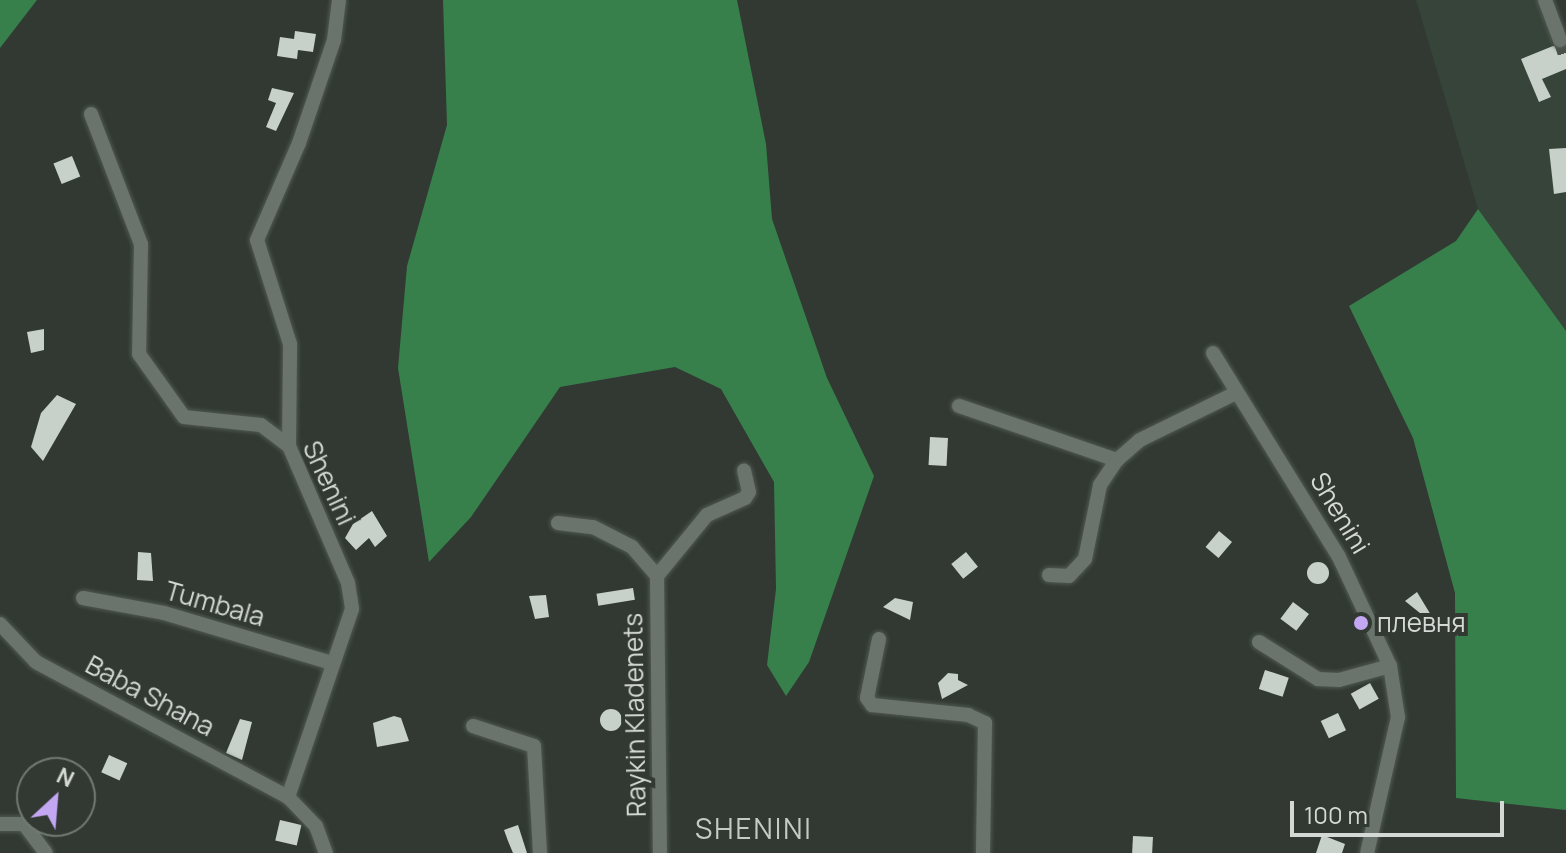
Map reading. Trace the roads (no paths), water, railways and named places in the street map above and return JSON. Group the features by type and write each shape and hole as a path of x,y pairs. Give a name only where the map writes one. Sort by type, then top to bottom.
{"street":[{"path":"289,446 290,344 257,240 299,143 334,40 339,0"},
{"path":"1545,0 1560,40"},
{"name":"Shenini","path":"91,114 141,244 139,354 160,391 184,417 261,425 289,446 351,598 288,797"},
{"name":"Shenini","path":"1213,353 1234,394 1338,555 1390,666 1398,717 1367,853"},
{"path":"1049,575 1069,576 1085,559 1100,485 1117,460 1140,440 1234,394"},
{"path":"959,406 1117,460"},
{"path":"558,523 593,527 632,547 657,576 707,515 745,498 749,492 744,471"},
{"name":"Raykin Kladenets","path":"657,576 660,853"},
{"name":"Tumbala","path":"83,598 164,613 332,663"},
{"name":"Baba Shana","path":"0,624 36,662 288,797"},
{"path":"879,639 867,698 872,705 968,715 985,723 983,853"},
{"path":"1259,642 1318,679 1339,680 1390,666"},
{"path":"473,726 534,746 540,853"},
{"path":"288,797 316,826 326,853"},
{"path":"0,824 24,824 46,853"}],"tunnel":[{"path":"1560,40 1566,57"}],"place":[{"name":"плевня","path":"1361,623"}],"district":[{"name":"SHENINI","path":"754,828"}]}
